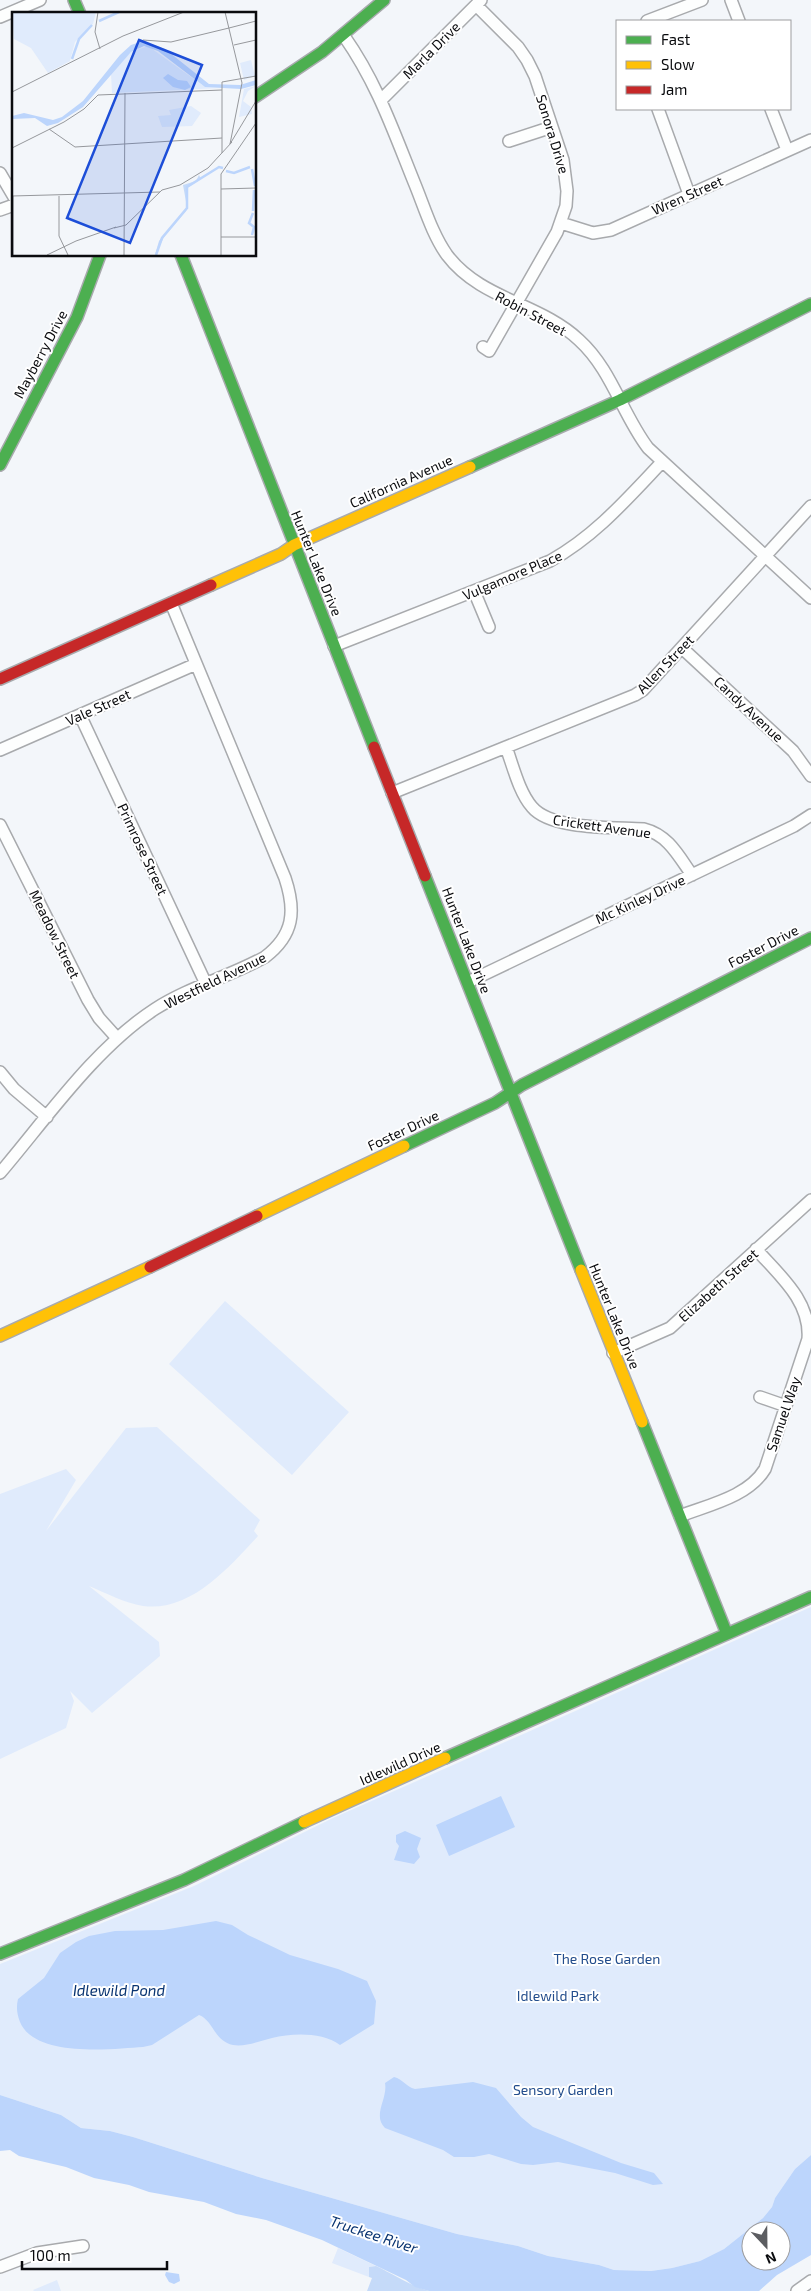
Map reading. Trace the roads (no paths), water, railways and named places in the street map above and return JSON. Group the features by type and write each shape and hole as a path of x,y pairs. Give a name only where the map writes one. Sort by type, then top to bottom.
{"street":[{"path":"0,17 40,0"},
{"path":"74,0 79,12"},
{"path":"256,96 344,36 384,0"},
{"path":"650,20 702,0"},
{"path":"731,0 739,20"},
{"name":"Marla Drive","path":"381,100 479,2"},
{"name":"Sonora Drive","path":"479,2 527,60 535,76 552,126 566,176 566,206 561,223 489,351 483,347"},
{"name":"Robin Street","path":"344,36 372,79 438,239 447,254 471,280 485,289 550,319 579,340 602,368 637,434 662,462 811,598"},
{"path":"658,110 689,194"},
{"path":"771,110 787,150"},
{"path":"509,141 552,126"},
{"name":"Wren Street","path":"561,223 583,231 602,233 811,140"},
{"path":"0,173 12,194"},
{"path":"0,210 12,206"},
{"name":"Mayberry Drive","path":"0,465 77,317 100,256"},
{"name":"Hunter Lake Drive","path":"181,256 468,982 510,1094 727,1634"},
{"name":"California Avenue","path":"0,678 281,554 294,545 620,400 811,304"},
{"name":"Vulgamore Place","path":"334,646 550,561 569,550 602,524 662,462"},
{"name":"Allen Street","path":"392,793 635,695 682,648 811,506"},
{"path":"474,591 489,627"},
{"name":"Westfield Avenue","path":"0,1173 81,1076 118,1038 154,1010 255,962 275,949 288,929 292,905 285,878 171,603"},
{"name":"Candy Avenue","path":"682,648 793,750 811,776"},
{"name":"Vale Street","path":"0,750 196,664"},
{"name":"Primrose Street","path":"80,714 206,984"},
{"name":"Crickett Avenue","path":"506,747 526,798 539,814 559,823 653,832 670,844 692,875"},
{"name":"Mc Kinley Drive","path":"468,982 794,826 811,814"},
{"name":"Meadow Street","path":"0,825 93,1009 118,1038"},
{"name":"Foster Drive","path":"0,1336 95,1293 510,1094 522,1085 811,938"},
{"path":"0,1072 14,1089 47,1118"},
{"name":"Elizabeth Street","path":"613,1353 670,1328 811,1200"},
{"name":"Samuel Way","path":"680,1516 743,1491 759,1478 765,1469 808,1339 810,1320 803,1301 756,1249"},
{"path":"760,1397 786,1406"},
{"name":"Idlewild Drive","path":"0,1954 184,1880 337,1807 811,1597"},
{"path":"0,2267 36,2253 83,2246"},
{"path":"796,2291 811,2280"}],"water":[{"path":"501,1796 515,1827 449,1856 436,1825"},
{"path":"405,1831 421,1838 417,1849 420,1857 414,1864 394,1860 399,1846 396,1842 396,1835"},
{"name":"Idlewild Pond","path":"216,1921 232,1925 248,1935 290,1955 338,1969 367,1981 376,2001 374,2024 340,2045 325,2038 298,2035 280,2036 248,2044 233,2045 222,2039 208,2021 199,2015 152,2045 113,2049 75,2049 41,2041 28,2033 20,2022 17,2010 18,1999 44,1978 60,1953 76,1942 89,1936 115,1931 163,1930"},
{"path":"394,2077 415,2089 473,2082 496,2088 521,2117 533,2127 621,2163 654,2173 663,2184 653,2185 615,2173 558,2162 533,2165 521,2164 489,2154 474,2157 454,2157 443,2150 385,2128 381,2123 380,2112 385,2083"},
{"name":"Truckee River","path":"0,2095 61,2115 81,2128 110,2131 133,2137 262,2178 457,2234 518,2246 548,2256 599,2265 614,2270 651,2271 700,2261 724,2249 741,2235 741,2271 784,2271 759,2291 429,2291 415,2287 406,2280 322,2240 266,2220 236,2214 204,2202 149,2192 129,2185 94,2178 66,2167 19,2156 10,2150 0,2151"},
{"path":"811,2155 811,2255 791,2267 791,2221 759,2221 772,2207 775,2198 795,2169"},
{"path":"166,2272 179,2274 180,2281 174,2284 169,2282 165,2275"}],"park label":[{"name":"The Rose Garden","path":"607,1958"},
{"name":"Idlewild Park","path":"558,1995"},
{"name":"Sensory Garden","path":"563,2089"}]}
